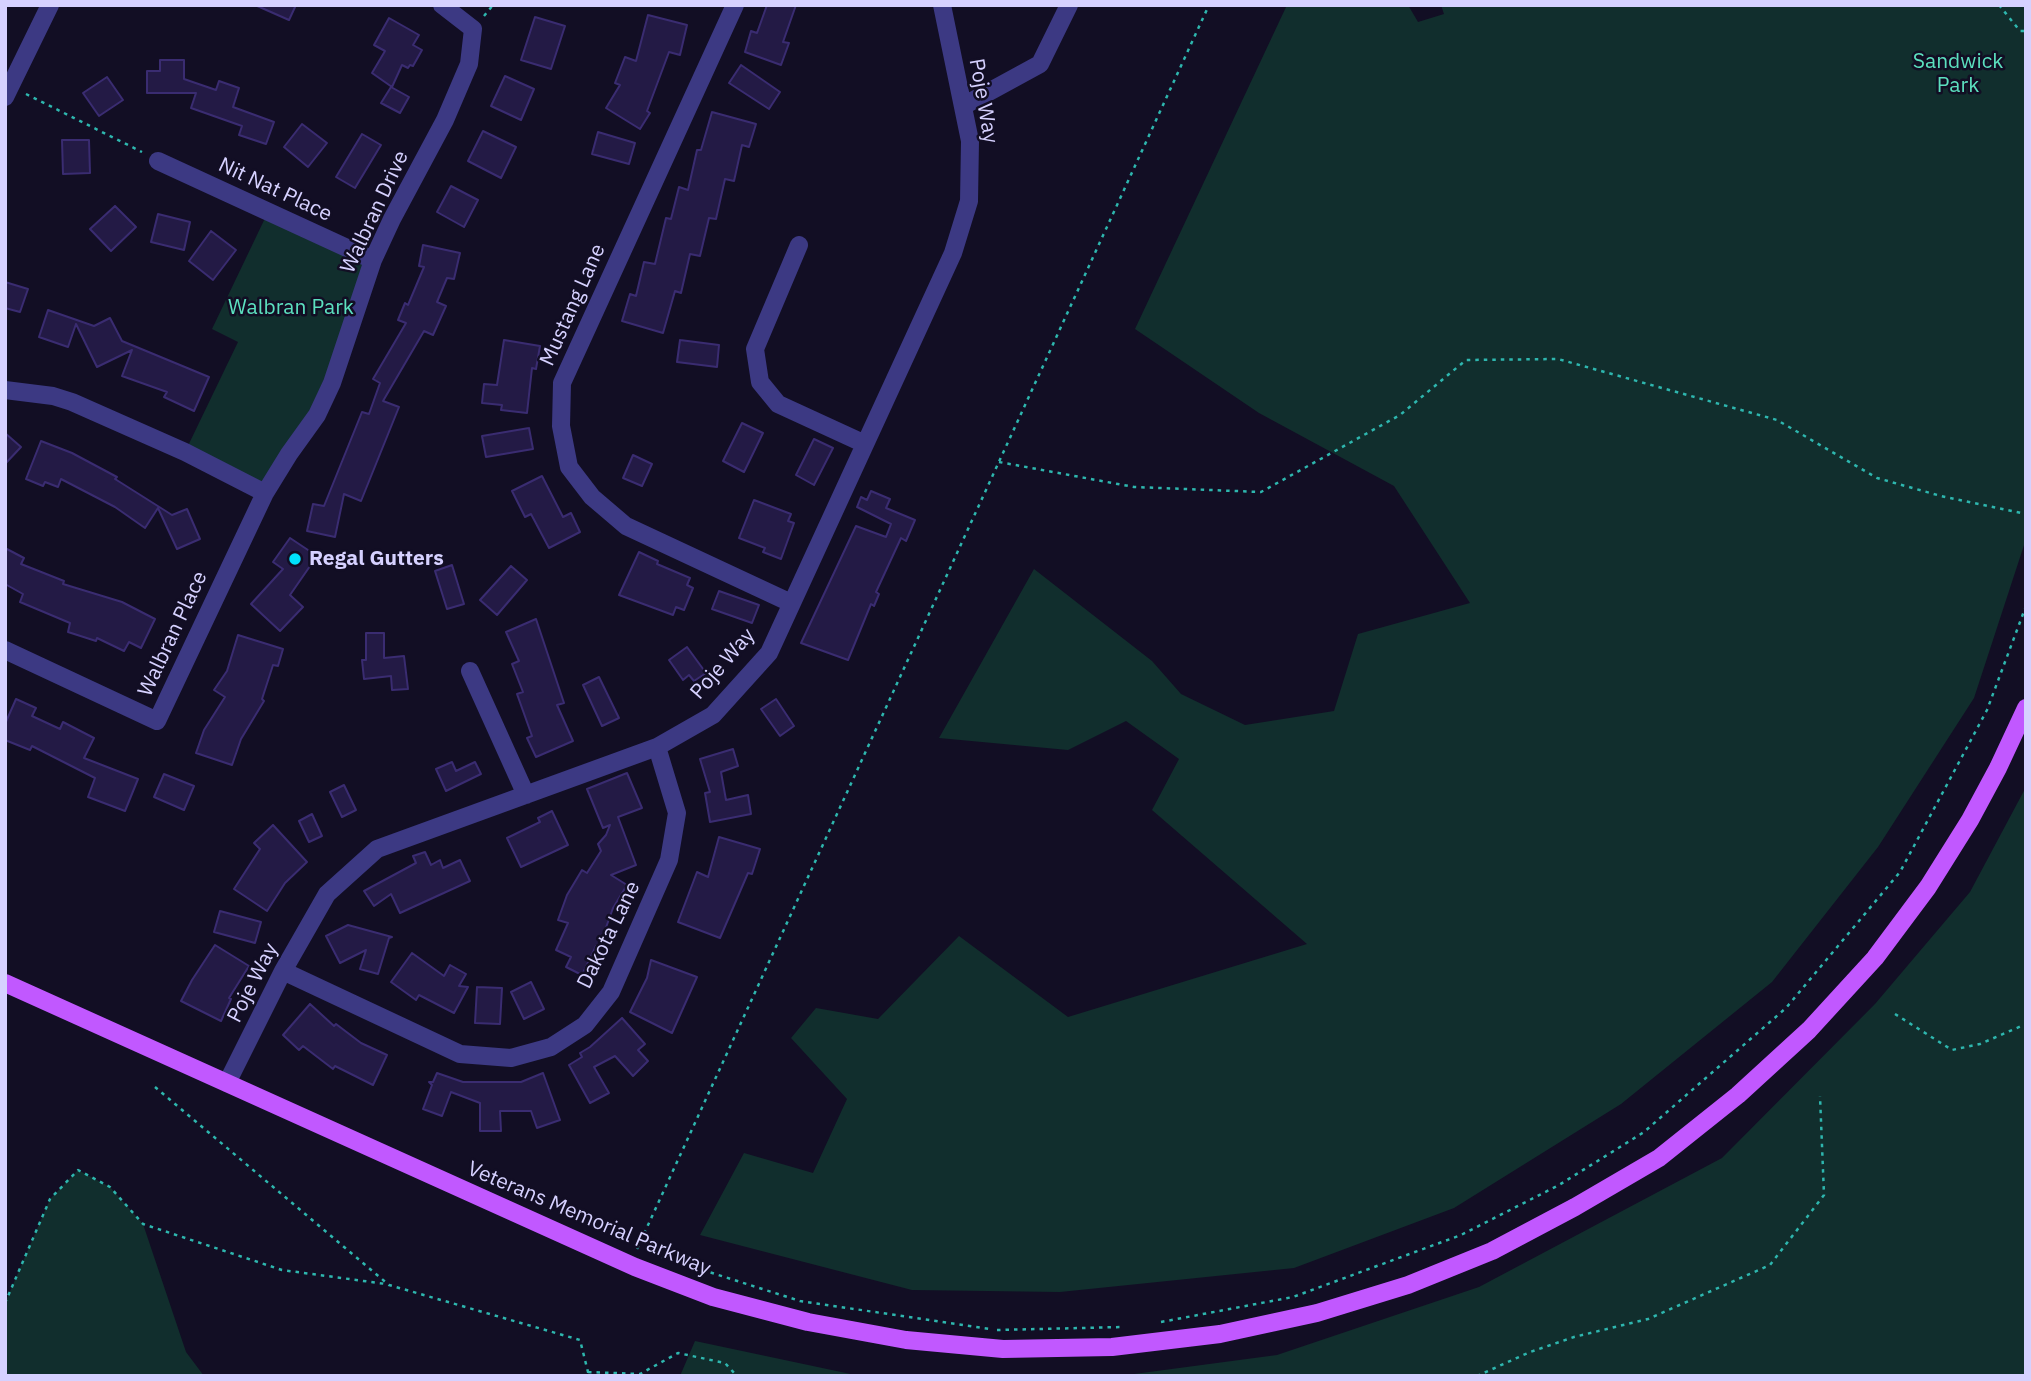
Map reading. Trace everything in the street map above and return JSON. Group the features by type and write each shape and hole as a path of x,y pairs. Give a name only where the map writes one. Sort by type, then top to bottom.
{"main road":[{"name":"Veterans Memorial Parkway","path":"9,988 228,1083 635,1267 713,1297 808,1322 906,1340 1003,1349 1112,1347 1220,1334 1317,1313 1408,1285 1492,1251 1659,1158 1738,1095 1809,1030 1875,958 1928,887 1970,820 2026,708"}],"street":[{"path":"8,92 50,5"},
{"name":"Walbran Drive","path":"265,493 317,415 332,383 373,260 391,219 446,120 469,64 473,29 442,5"},
{"name":"Mustang Lane","path":"735,5 562,383 561,426 569,467 592,497 626,526 791,603"},
{"name":"Poje Way","path":"228,1083 283,971 327,894 377,849 657,747 713,715 769,653 953,253 969,201 970,141 942,5"},
{"path":"963,106 1040,64 1069,5"},
{"name":"Nit Nat Place","path":"158,161 373,260"},
{"path":"799,245 755,349 760,382 778,404 866,444"},
{"path":"5,390 53,396 72,402 185,452 265,493"},
{"name":"Walbran Place","path":"5,650 157,721 265,493"},
{"path":"470,671 526,795"},
{"name":"Dakota Lane","path":"283,971 460,1054 511,1058 551,1047 584,1025 611,992 669,860 677,813 657,747"}],"path":[{"path":"636,1249 1209,5"},
{"path":"1999,5 2020,31 2026,31"},
{"path":"8,92 122,140 158,161"},
{"path":"999,462 1134,488 1261,492 1400,415 1466,360 1558,359 1776,420 1877,478 1941,496 2026,514"},
{"path":"1150,1324 1293,1297 1461,1235 1559,1185 1644,1132 1786,1008 1900,872 1987,710 2026,606"},
{"path":"1895,1014 1952,1050 1980,1044 2026,1024"},
{"path":"155,1087 389,1285"},
{"path":"1477,1376 1530,1352 1648,1319 1770,1265 1824,1195 1820,1096"},
{"path":"5,1303 50,1199 78,1170 110,1187 143,1224 282,1270 389,1285 580,1340 588,1374 640,1374 678,1353 725,1363 737,1376"},
{"path":"662,1257 800,1301 995,1330 1124,1327"}],"green space":[{"name":"Sandwick Park","path":"1287,5 1408,5 1418,22 1444,14 1441,5 2026,5 2026,539 1974,698 1878,847 1772,982 1621,1104 1454,1208 1294,1268 1060,1292 912,1290 700,1235 744,1153 813,1173 847,1099 791,1038 816,1008 878,1019 959,936 1068,1017 1307,944 1152,810 1179,759 1126,721 1068,750 939,738 1034,569 1152,661 1181,694 1245,725 1334,711 1358,634 1470,603 1394,486 1259,413 1135,329"},
{"name":"Walbran Park","path":"268,212 373,260 332,383 265,493 185,452 238,342 212,329"},
{"path":"2026,787 2026,1376 1119,1376 1277,1355 1479,1287 1722,1158 1875,1004 1970,892"},
{"path":"78,1170 110,1187 143,1224 186,1352 204,1376 5,1376 5,1303 50,1199"},
{"path":"695,1341 860,1376 680,1376"}],"building":[{"path":"255,5 296,5 289,20"},
{"path":"767,5 796,5 783,42 789,43 781,65 745,52 751,31 757,33"},
{"path":"648,15 687,25 680,55 669,52 647,111 650,113 640,129 606,108 620,85 615,83 625,57 636,61"},
{"path":"535,17 565,26 551,69 521,60"},
{"path":"389,18 419,35 413,45 422,50 413,66 408,68 402,65 392,87 372,73 385,51 374,45"},
{"path":"160,60 184,60 184,79 216,90 219,81 239,88 233,107 274,122 266,144 239,135 242,126 191,108 196,93 147,93 147,71 160,71"},
{"path":"741,65 780,92 769,109 729,83"},
{"path":"505,76 534,89 521,120 491,106"},
{"path":"107,77 123,100 99,116 83,93"},
{"path":"391,87 409,97 400,113 381,103"},
{"path":"712,112 756,124 749,147 742,145 734,181 725,179 716,219 709,218 700,256 690,254 681,293 675,291 663,333 622,321 630,294 636,296 644,262 655,264 666,218 671,219 679,187 688,190 697,150 701,150"},
{"path":"302,124 327,143 308,167 284,147"},
{"path":"483,131 516,147 501,178 468,161"},
{"path":"598,132 635,143 629,164 592,154"},
{"path":"362,134 381,145 355,188 336,177"},
{"path":"62,140 89,140 90,173 63,174"},
{"path":"451,186 478,200 464,227 437,212"},
{"path":"115,206 136,227 111,251 90,229"},
{"path":"158,214 190,222 184,250 151,242"},
{"path":"211,231 236,250 213,280 189,261"},
{"path":"423,245 460,253 454,279 447,278 437,302 446,306 433,335 424,331 383,401 399,407 361,501 344,494 335,537 307,531 313,504 324,506 362,412 369,414 380,383 373,379 406,323 398,320 405,303 408,305 424,267 419,266"},
{"path":"5,282 28,289 20,312 5,308"},
{"path":"48,310 94,326 110,318 122,341 209,377 194,411 164,397 167,392 122,376 132,350 97,367 76,324 68,347 39,337"},
{"path":"504,340 540,346 536,369 532,368 527,413 501,410 502,405 482,403 484,384 497,385"},
{"path":"680,340 719,345 717,367 677,362"},
{"path":"742,423 763,433 744,472 723,461"},
{"path":"529,428 533,449 486,457 482,436"},
{"path":"5,433 21,447 5,464"},
{"path":"814,439 833,448 814,485 796,475"},
{"path":"41,441 72,453 117,477 115,479 172,515 187,509 200,539 177,549 158,508 145,528 115,507 61,479 58,487 45,482 43,486 26,479"},
{"path":"633,455 652,464 642,486 623,478"},
{"path":"542,476 563,517 571,513 580,532 549,548 531,514 525,517 512,491"},
{"path":"871,491 890,499 886,508 915,520 906,541 901,538 876,592 879,594 874,606 871,604 848,660 801,643 856,526 886,537 891,524 857,507 861,497 867,500"},
{"path":"754,500 791,514 788,521 794,523 781,559 763,552 765,548 739,538"},
{"path":"290,538 317,556 290,595 303,607 280,631 251,604 283,569 273,562"},
{"path":"5,548 24,558 21,564 64,581 63,584 122,602 155,619 141,648 129,642 124,651 97,638 96,641 68,632 70,623 20,602 23,594 5,584"},
{"path":"639,552 658,561 657,564 690,578 687,585 693,588 684,610 676,607 673,615 619,595"},
{"path":"452,565 464,604 447,609 435,571"},
{"path":"511,566 527,580 497,615 480,600"},
{"path":"719,591 759,605 752,623 712,609"},
{"path":"536,619 564,703 557,705 573,741 536,757 527,738 532,736 517,694 523,692 512,664 519,661 506,632"},
{"path":"366,633 384,633 384,658 404,656 408,689 392,690 391,676 364,679 362,660 366,660"},
{"path":"238,635 283,649 278,666 273,665 262,699 264,701 241,739 232,765 196,753 204,730 225,697 214,690 227,671"},
{"path":"687,647 706,673 694,681 689,675 683,680 669,660"},
{"path":"599,677 619,718 602,726 583,685"},
{"path":"16,699 36,708 32,716 60,729 63,722 94,738 84,758 138,779 125,811 88,797 95,778 32,746 30,750 5,740 5,724"},
{"path":"776,699 794,726 780,736 761,709"},
{"path":"733,749 738,766 721,772 726,800 748,795 751,814 710,822 705,793 710,792 700,759"},
{"path":"452,762 456,771 475,762 481,774 446,791 436,769"},
{"path":"627,773 642,808 618,817 636,865 611,875 627,885 613,908 599,947 596,946 582,975 566,967 571,957 556,950 568,923 558,920 567,895 582,870 587,873 601,851 598,844 610,825 603,828 587,789"},
{"path":"164,774 194,786 184,810 154,797"},
{"path":"344,785 356,810 342,817 330,792"},
{"path":"552,811 568,845 521,867 507,838 540,822 538,818"},
{"path":"312,814 322,836 309,842 299,821"},
{"path":"273,825 307,862 285,883 267,911 234,889 260,849 254,843"},
{"path":"719,837 760,849 752,874 748,873 720,938 678,922 697,872 708,877"},
{"path":"425,852 431,865 440,860 443,868 460,860 470,881 400,913 391,894 374,906 364,891 416,863 413,856"},
{"path":"220,911 261,922 255,943 214,932"},
{"path":"348,925 392,937 389,938 378,974 360,969 366,950 340,963 326,936"},
{"path":"215,945 249,966 229,998 231,999 221,1021 181,1001"},
{"path":"412,953 444,976 450,965 466,974 459,986 468,987 454,1013 419,995 416,1000 391,982"},
{"path":"651,960 697,977 672,1033 630,1012 647,978"},
{"path":"531,982 544,1009 524,1019 511,992"},
{"path":"477,987 502,988 500,1024 475,1023"},
{"path":"310,1004 334,1026 336,1024 361,1043 387,1055 373,1085 335,1066 333,1069 303,1046 299,1050 283,1035"},
{"path":"622,1018 645,1044 638,1050 648,1061 633,1076 615,1056 594,1067 609,1093 590,1103 569,1065 582,1057 580,1053"},
{"path":"437,1073 463,1082 521,1082 543,1073 560,1120 537,1128 531,1111 500,1111 501,1131 480,1131 480,1103 451,1092 442,1116 423,1109 432,1085 429,1082 433,1082"}],"place":[{"name":"Regal Gutters","path":"295,559"}]}
